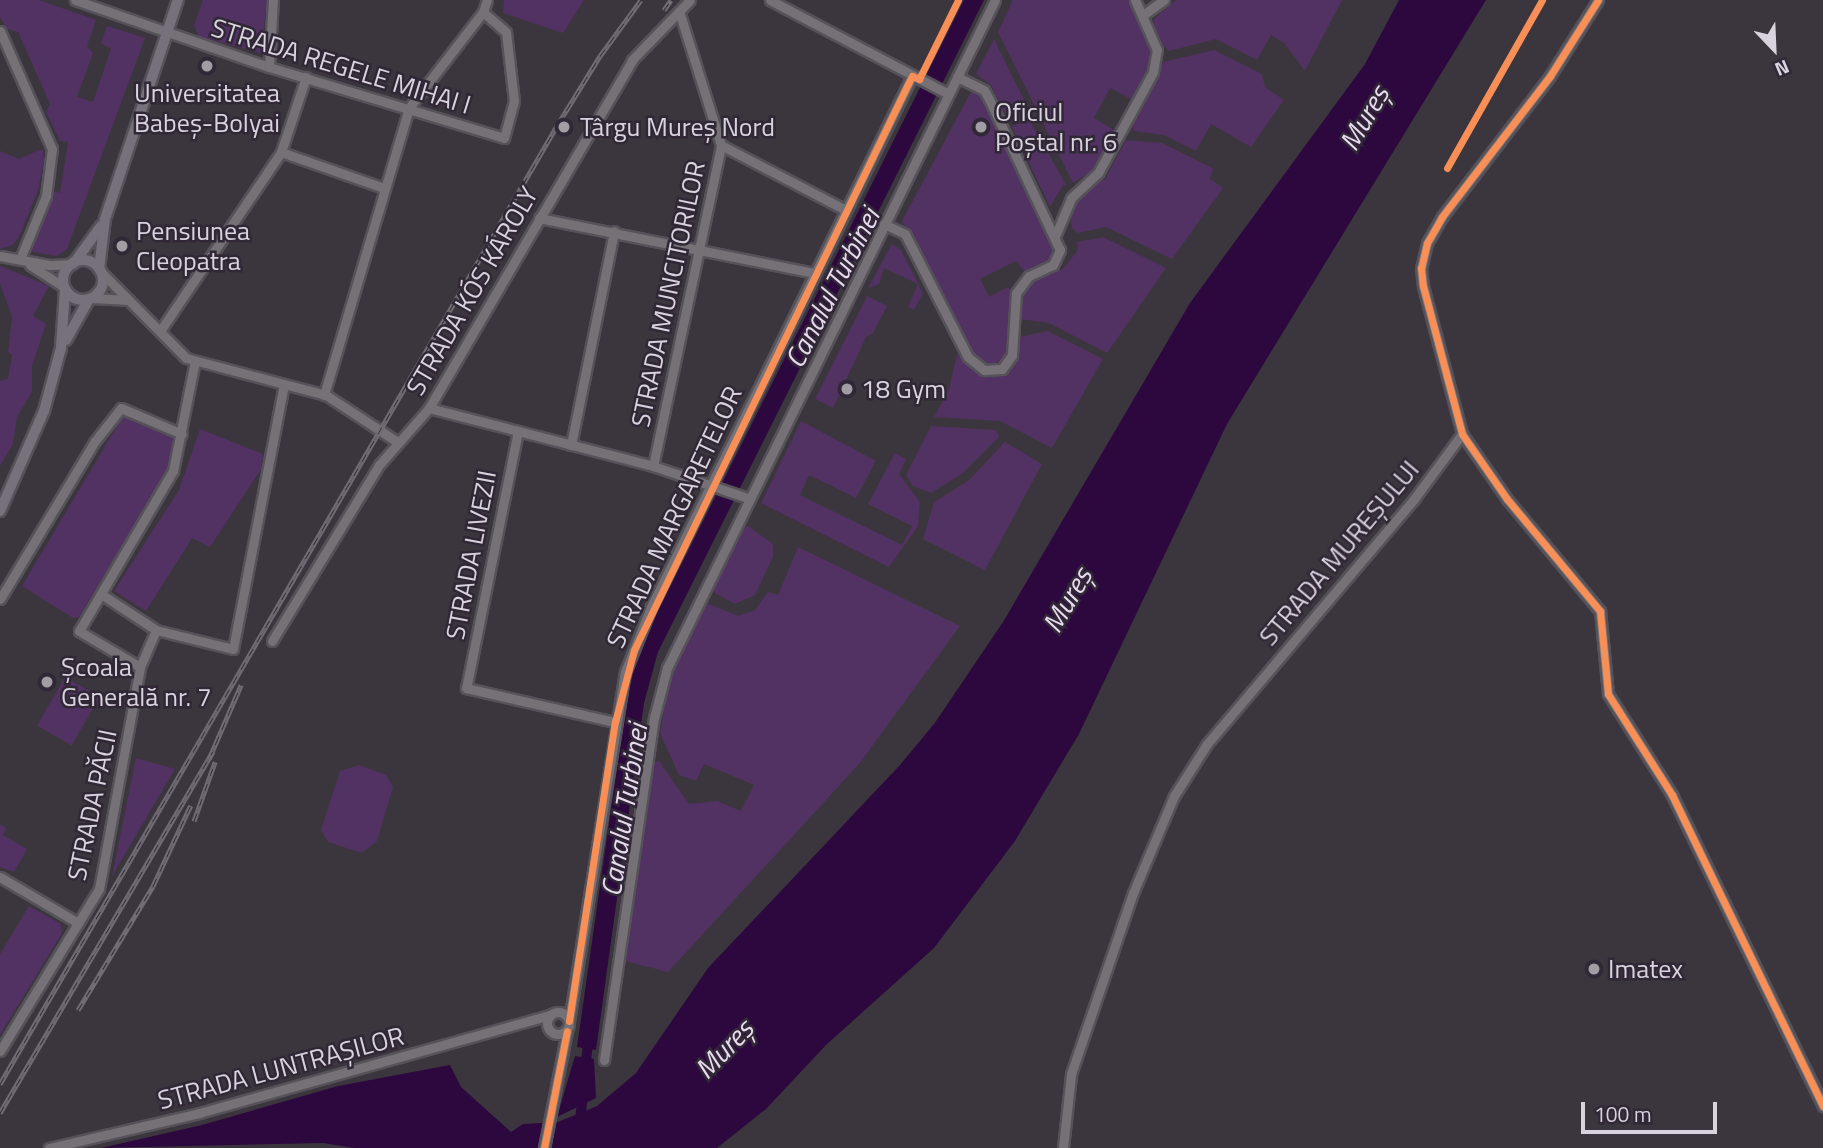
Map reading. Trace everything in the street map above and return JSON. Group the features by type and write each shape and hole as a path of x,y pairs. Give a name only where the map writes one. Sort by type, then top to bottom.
{"main road":[{"path":"61,348 90,299 102,286 100,270 105,219 178,0"},
{"path":"0,511 44,411 61,348 63,274 105,219"},
{"path":"73,263 86,260 100,270"},
{"path":"64,288 73,297 90,299"}],"street":[{"name":"STRADA REGELE MIHAI I","path":"75,0 269,67 505,138 514,101 506,32 483,12"},
{"path":"269,67 273,0"},
{"path":"324,395 409,108 483,12 487,0"},
{"name":"STRADA KÓS KÁROLY","path":"272,641 396,441 429,408 632,60 690,0"},
{"path":"770,0 946,93"},
{"path":"604,1060 654,718 664,680 744,496 884,224 946,93 957,77 995,0"},
{"path":"1056,234 1071,198 1098,173 1153,72 1157,50 1135,0"},
{"path":"1143,15 1164,0"},
{"path":"1598,0 1550,76 1468,182 1427,243 1421,268 1423,286 1462,434 1507,499 1600,611 1608,694 1672,795 1823,1106"},
{"name":"STRADA MUNCITORILOR","path":"653,467 696,249 721,145 680,11"},
{"path":"0,31 52,149 46,196 20,259"},
{"path":"160,331 281,152 306,77"},
{"path":"884,224 905,234 968,357 993,371 1002,369 1012,355 1016,293 1024,280 1058,258 1056,234 984,90 957,77"},
{"name":"STRADA MARGARETELOR","path":"566,1017 573,1007 615,722 625,672 651,607 715,486 814,273 916,78"},
{"path":"721,145 846,209"},
{"path":"281,152 384,188"},
{"path":"539,218 814,273"},
{"path":"571,445 614,232"},
{"path":"0,256 48,265 73,263"},
{"path":"20,259 64,288"},
{"path":"100,270 160,331 195,361 324,395 396,441"},
{"path":"90,299 131,301"},
{"path":"140,667 79,631 165,487 182,434 195,361"},
{"path":"101,594 156,631 228,651 234,647 284,384"},
{"path":"0,599 95,441 121,408 182,434"},
{"path":"429,408 653,467 744,496"},
{"name":"STRADA LIVEZII","path":"518,431 466,688 615,722"},
{"name":"STRADA MUREȘULUI","path":"1063,1148 1071,1074 1133,893 1174,796 1207,744 1414,499 1462,434"},
{"name":"STRADA PĂCII","path":"0,1051 104,876 140,667 156,631"},
{"path":"0,877 78,923"},
{"path":"544,1148 562,1047 551,1015"},
{"name":"STRADA LUNTRAȘILOR","path":"49,1148 199,1113 551,1015 566,1017"},
{"path":"558,1032 566,1017"},
{"name":"STRADA LUNTRAȘILOR","path":"523,1024 558,1032"}],"shaded area":[{"path":"0,0 39,0 96,20 87,46 93,53 77,97 93,102 111,49 101,43 107,26 145,38 67,249 57,256 33,252 30,247 51,190 60,193 68,142 60,141 46,112 50,104 18,32 7,29 0,17"},
{"path":"203,0 267,0 261,53 199,37 194,25"},
{"path":"504,0 584,0 563,33 503,13"},
{"path":"1013,0 1130,0 1152,51 1153,59 1131,99 1110,88 1094,118 1114,130 1095,169 1073,183 998,32"},
{"path":"1176,0 1342,0 1305,71 1284,43 1271,35 1257,60 1216,39 1169,51 1160,43 1153,20"},
{"path":"994,39 1027,106 1021,102 1006,109 1006,116 991,85 976,74"},
{"path":"1214,50 1262,74 1265,87 1284,100 1251,147 1211,124 1196,151 1164,135 1134,131 1130,120 1163,62"},
{"path":"972,90 985,98 1056,249 1051,261 1027,274 1016,261 980,279 989,297 1008,287 1011,292 1008,353 992,367 971,356 902,221"},
{"path":"1028,118 1067,186 1063,185 1050,207 1012,127"},
{"path":"1126,140 1162,143 1214,169 1209,178 1223,188 1172,259 1106,227 1077,233 1072,228 1070,211 1082,189 1105,179"},
{"path":"43,150 44,161 38,190 19,237 13,245 0,249 0,151 19,159"},
{"path":"1103,237 1166,268 1107,353 1049,323 1020,319 1022,294 1028,282 1063,269 1078,250 1077,242"},
{"path":"892,244 901,250 923,293 914,310 908,307 918,284 884,268 879,284 868,288"},
{"path":"0,266 49,286 33,316 46,324 32,366 32,392 17,417 13,444 0,466 0,381 8,379 12,355 8,352 12,317 0,283"},
{"path":"867,296 887,306 873,333 866,337 833,408 815,399"},
{"path":"1047,331 1103,359 1052,448 1000,421 934,417 949,389 957,354 976,370 1000,376 1013,366 1019,337"},
{"path":"129,414 173,435 175,443 164,476 79,617 73,618 22,586 123,416"},
{"path":"801,421 876,461 856,498 809,475 800,495 902,545 912,526 868,504 895,453 906,459 899,474 920,502 918,526 889,567 761,503"},
{"path":"931,426 996,430 999,437 963,473 931,493 913,486 906,475"},
{"path":"200,429 263,454 261,469 210,547 192,538 146,611 114,591 179,490"},
{"path":"1005,442 1042,464 985,570 923,539 934,502 968,481"},
{"path":"748,526 773,544 773,557 755,595 735,604 715,593 712,583 739,531"},
{"path":"798,547 960,626 859,764 668,972 621,960 653,762 659,761 689,804 717,801 741,811 754,785 704,764 696,781 679,775 660,733 671,669 700,607 709,604 738,616 755,610 768,592 778,595"},
{"path":"65,677 100,697 72,745 37,725"},
{"path":"136,758 175,769 112,876"},
{"path":"359,765 386,775 393,787 377,841 362,853 328,842 321,830 340,771"},
{"path":"0,824 6,828 3,835 27,849 14,872 0,867"},
{"path":"29,906 61,924 62,933 0,1035 0,954"}],"water":[{"name":"Canalul Turbinei","path":"964,0 984,0 658,652 644,703 596,1050 577,1047 627,697 640,647"},
{"name":"Mureș","path":"1399,0 1486,0 1227,424 1079,734 1015,841 934,948 826,1045 766,1109 717,1148 354,1148 323,1143 101,1148 202,1125 338,1086 450,1065 461,1087 511,1132 523,1124 558,1122 597,1106 636,1073 708,968 900,765 934,724 1003,622 1190,303 1365,64"},
{"path":"575,1056 594,1059 596,1098 557,1117"}],"waterway":[{"name":"Canalul Turbinei","path":"585,1069 589,1036"},
{"name":"Canalul Turbinei","path":"583,1095 580,1118 591,1148"}],"railway":[{"path":"0,1084 558,124 600,56 641,0"},
{"path":"664,10 671,0"},
{"path":"209,759 241,685"},
{"path":"0,1113 213,751"},
{"path":"194,821 215,762"},
{"path":"78,1010 153,886 191,805"}],"cycle path":[{"path":"569,1021 615,722 634,650 908,84 912,76 919,79 958,0"},
{"path":"1447,168 1542,0"},
{"path":"1598,0 1550,76 1442,217 1427,243 1421,268 1423,286 1462,434 1507,499 1600,611 1608,694 1672,795 1823,1106"},
{"path":"544,1148 567,1031"}],"place":[{"name":"Universitatea Babeș-Bolyai","path":"207,66"},
{"name":"Târgu Mureș Nord","path":"564,127"},
{"name":"Oficiul Poștal nr. 6","path":"981,127"},
{"name":"Pensiunea Cleopatra","path":"122,246"},
{"name":"18 Gym","path":"847,389"},
{"name":"Școala Generală nr. 7","path":"47,682"},
{"name":"Imatex","path":"1594,969"}]}
